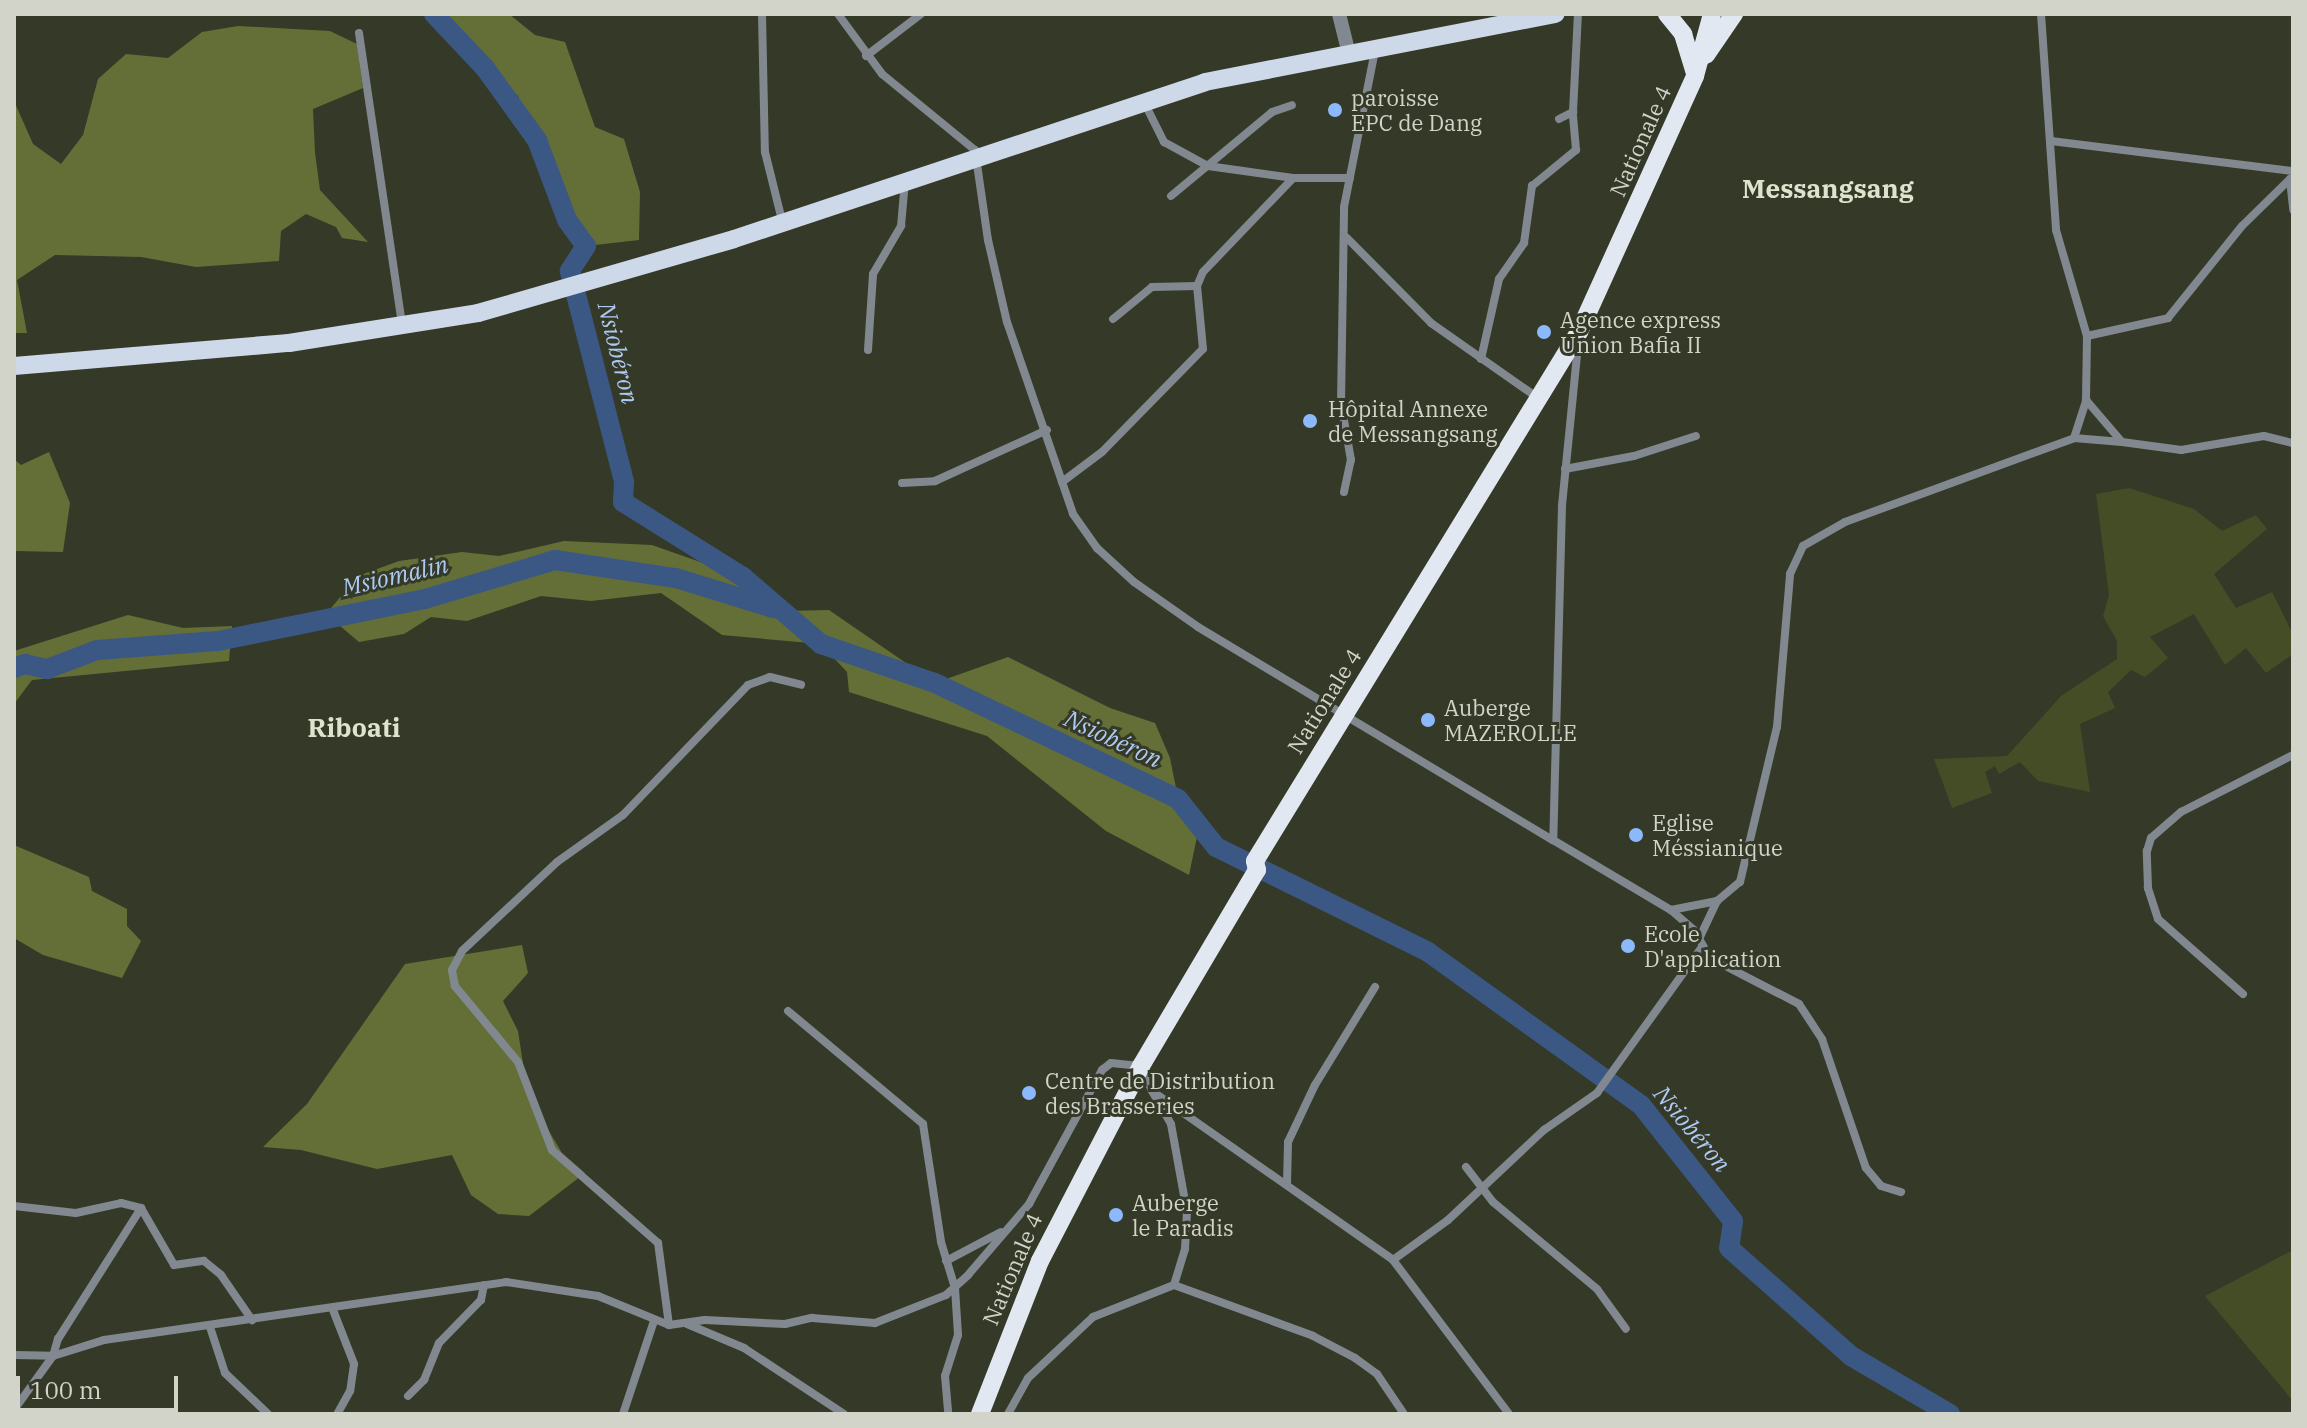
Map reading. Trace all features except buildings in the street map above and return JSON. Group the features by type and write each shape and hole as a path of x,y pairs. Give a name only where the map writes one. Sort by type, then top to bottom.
{"highway":[{"path":"1667,14 1683,34 1697,71"},
{"name":"Nationale 4","path":"980,1414 1040,1261 1141,1066 1347,712 1579,332 1697,71 1712,14"},
{"path":"1697,71 1734,14"}],"main road":[{"path":"14,366 289,343 403,328 618,275 905,180 976,160 1205,82 1555,14"}],"street":[{"path":"762,14 765,152 782,220"},
{"path":"838,14 866,56 923,111 971,145 995,277 1062,482 1087,536 1134,582 1198,627 1347,712 1671,910 1728,969 1793,998 1812,1018 1866,1168 1881,1186 1901,1192"},
{"path":"866,56 921,14"},
{"path":"1339,14 1349,54"},
{"path":"1481,359 1499,279 1524,243 1532,186 1576,150 1573,112 1578,14"},
{"path":"2041,14 2056,230 2087,336 2086,400 2074,438"},
{"path":"359,33 403,328"},
{"path":"1344,492 1351,460 1341,403 1347,238 1344,207 1375,49"},
{"path":"1144,101 1164,142 1208,166 1293,178 1350,178"},
{"path":"1171,196 1272,112 1292,105"},
{"path":"1559,119 1573,112"},
{"path":"2051,141 2292,176"},
{"path":"2292,176 2293,210"},
{"path":"2087,336 2168,318 2242,226 2292,176"},
{"path":"1062,482 1102,452 1203,349 1197,286 1247,221 1293,178"},
{"path":"868,350 873,274 901,226 905,180"},
{"path":"1347,238 1431,323 1539,399"},
{"path":"1113,319 1152,287 1197,286"},
{"path":"1553,840 1565,469 1579,332"},
{"path":"2086,400 2122,442"},
{"path":"902,483 935,481 1047,430"},
{"path":"1565,469 1634,456 1696,436"},
{"path":"1671,910 1717,901 1732,893 1747,860 1778,717 1790,574 1803,546 1845,522 2074,438 2181,450 2264,436 2292,442"},
{"path":"669,1325 658,1243 552,1150 518,1062 455,986 452,970 462,951 557,862 623,815 748,685 770,677 801,685"},
{"path":"2243,994 2158,919 2148,888 2147,851 2165,823 2293,755"},
{"path":"1393,1260 1481,1189 1544,1130 1613,1076 1701,943 1717,901"},
{"path":"1287,1184 1288,1142 1315,1085 1375,987"},
{"path":"788,1011 923,1124 946,1261 955,1288 958,1335 945,1376 948,1414"},
{"path":"14,1355 53,1356 104,1340 333,1310 484,1285 522,1284 598,1296 669,1325 683,1321 768,1324 812,1318 875,1323 955,1288 1045,1178 1102,1070 1111,1063 1141,1066 1171,1124 1187,1212 1185,1249 1174,1285"},
{"path":"1152,1091 1393,1260 1509,1414"},
{"path":"1466,1167 1481,1189 1597,1289 1626,1329"},
{"path":"14,1206 76,1213 121,1203 141,1208 174,1265 204,1261 221,1275 252,1320"},
{"path":"14,1410 53,1356 58,1339 141,1208"},
{"path":"946,1261 1003,1232"},
{"path":"408,1396 424,1380 439,1343 481,1300 484,1285"},
{"path":"1008,1414 1028,1378 1093,1317 1174,1285 1313,1336 1377,1374 1401,1410 1390,1414"},
{"path":"333,1310 354,1364 348,1399 337,1414"},
{"path":"623,1414 654,1321"},
{"path":"683,1321 744,1348 844,1414"},
{"path":"210,1327 225,1373 268,1414"}],"green space":[{"path":"433,14 509,14 535,35 565,42 595,127 624,139 640,192 639,240 586,246 567,220 518,96"},
{"path":"238,26 330,31 357,44 363,88 313,109 315,153 320,190 368,242 342,238 336,227 306,214 281,231 279,261 196,267 141,257 55,255 17,280 27,333 14,333 14,101 33,144 61,164 83,135 98,79 126,54 168,58 202,32"},
{"path":"49,452 70,503 63,552 14,551 14,459 21,465"},
{"path":"2129,488 2194,509 2222,531 2256,515 2267,529 2214,574 2236,608 2272,592 2293,634 2293,654 2266,673 2246,648 2225,665 2194,614 2150,637 2168,658 2145,677 2131,670 2108,692 2115,708 2080,724 2090,792 2038,781 2020,762 1999,774 1995,766 1985,772 1992,793 1952,808 1934,759 2007,756 2061,696 2117,659 2117,641 2103,616 2109,595 2096,494"},
{"path":"564,541 652,545 743,577 785,611 829,610 935,683 1008,657 1110,708 1155,723 1170,758 1178,798 1202,813 1189,875 1106,831 987,736 849,692 847,672 821,644 722,635 661,593 591,601 541,596 467,621 431,617 404,634 359,642 326,614 358,576 399,561 462,552 499,556"},
{"path":"128,615 183,628 232,626 229,661 32,680 14,704 14,651"},
{"path":"14,845 89,877 92,891 127,909 127,926 141,941 122,978 43,955 14,938"},
{"path":"522,945 528,973 503,1001 518,1031 528,1096 562,1153 585,1173 529,1216 498,1214 471,1195 452,1155 377,1169 301,1150 263,1147 307,1104 405,964"},
{"path":"2293,1250 2293,1401 2205,1296"}],"waterway":[{"name":"Nsiobéron","path":"434,14 485,68 537,140 567,220 586,246 570,271 624,482 623,502 743,577 821,644 935,683 1178,799 1216,847 1428,952 1641,1105 1733,1221 1729,1248 1851,1356 1950,1414"},
{"name":"Msiomalin","path":"14,668 25,664 47,669 97,650 218,641 425,599 555,560 676,578 773,608"}],"place":[{"name":"paroisse EPC de Dang","path":"1335,110"},
{"name":"Agence express Union Bafia II","path":"1544,332"},
{"name":"Hôpital Annexe de Messangsang","path":"1310,421"},
{"name":"Auberge MAZEROLLE","path":"1428,720"},
{"name":"Eglise Méssianique","path":"1636,835"},
{"name":"Ecole D'application","path":"1628,946"},
{"name":"Centre de Distribution des Brasseries","path":"1029,1093"},
{"name":"Auberge le Paradis","path":"1116,1215"}],"district":[{"name":"Messangsang","path":"1828,189"},
{"name":"Riboati","path":"354,728"}]}
